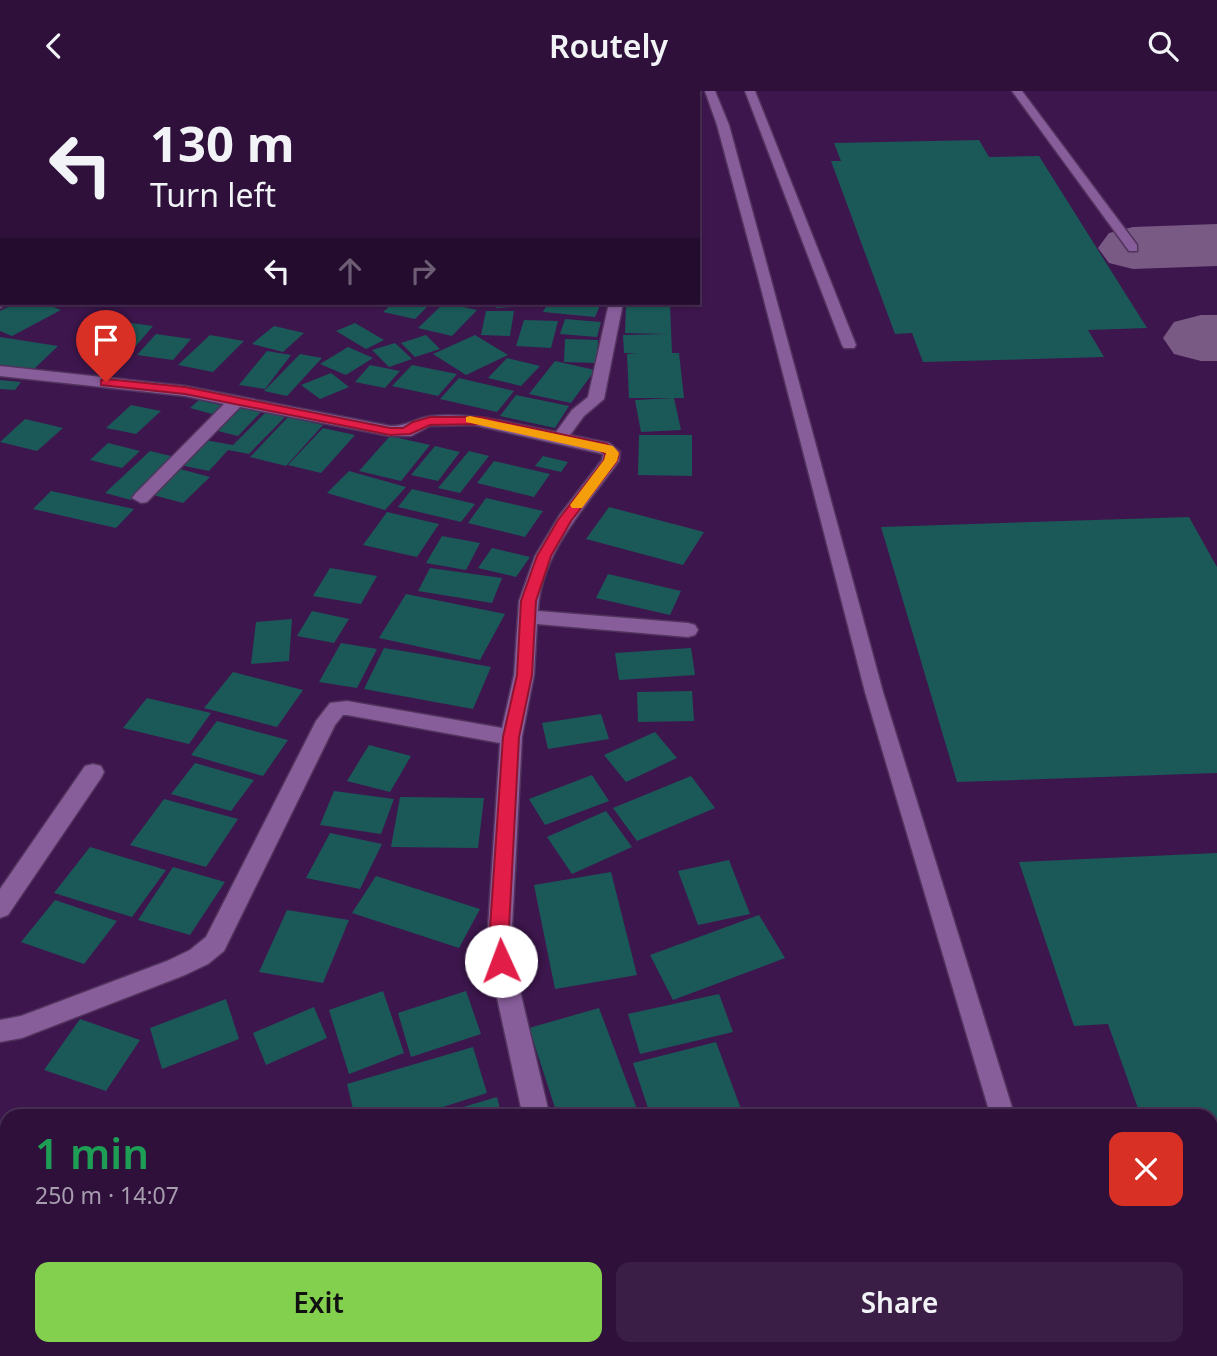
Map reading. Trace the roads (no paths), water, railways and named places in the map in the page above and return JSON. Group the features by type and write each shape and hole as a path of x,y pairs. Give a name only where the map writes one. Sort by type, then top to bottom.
{"street":[{"path":"560,438 578,413 596,399 616,305"},
{"path":"0,371 185,391 390,431 405,432 417,424 430,421 474,420 603,447 612,453 565,520 544,556 528,601 524,675 511,737 499,928 501,961 535,1109"},
{"path":"141,498 236,401"},
{"path":"528,617 688,631"},
{"path":"0,1031 22,1027 176,968 199,957 215,944 326,721 337,708 511,737"},
{"path":"0,908 93,772"}],"lane":[{"path":"710,91 723,125 765,277 874,692 1001,1109"},
{"path":"750,91 849,345"},
{"path":"1017,91 1133,248"}]}
